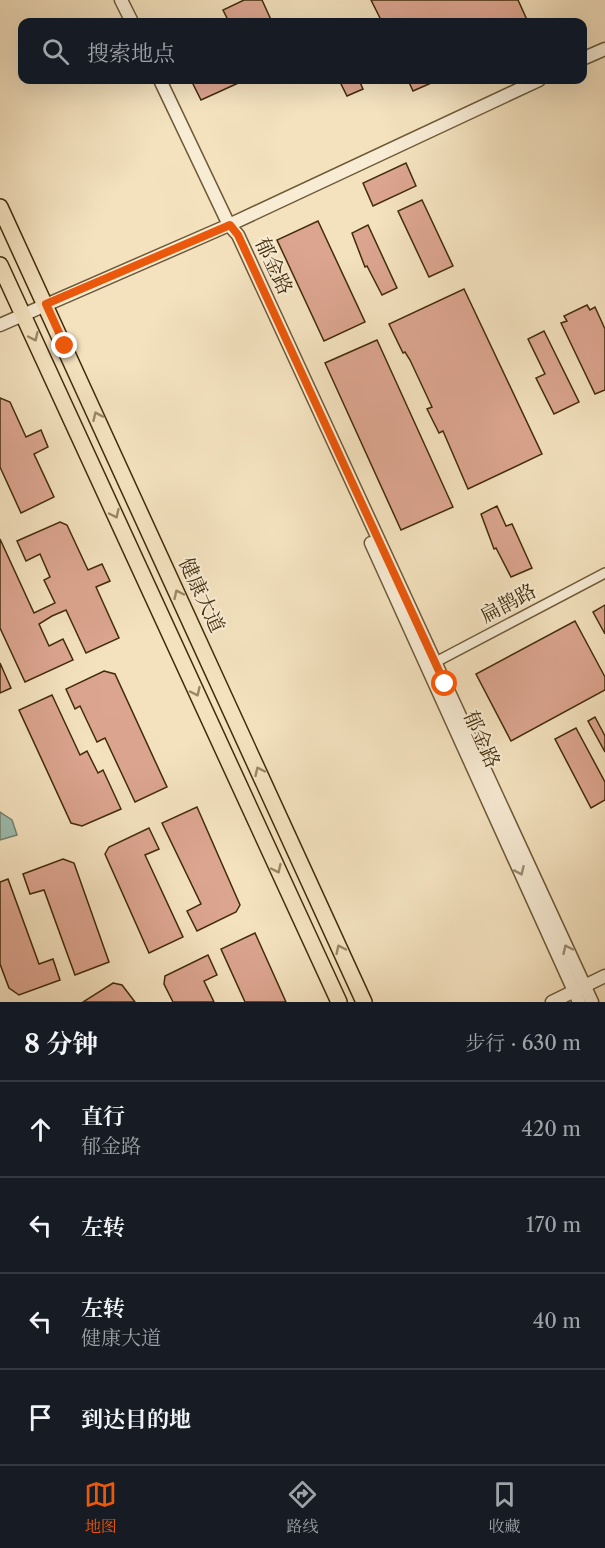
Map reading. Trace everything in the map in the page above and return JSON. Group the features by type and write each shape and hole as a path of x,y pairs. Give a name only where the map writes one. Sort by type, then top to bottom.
{"main road":[{"name":"健康大道","path":"0,207 364,1002"},
{"path":"0,265 339,1002"}],"street":[{"path":"121,0 130,18"},
{"name":"郁金路","path":"162,84 230,225 231,239 431,664 579,994 592,1002"},
{"path":"0,325 230,225 530,84"},
{"name":"扁鹊路","path":"431,664 605,573"},
{"path":"552,1002 579,994 605,976"}],"water":[{"path":"0,812 12,820 17,835 0,840"}],"building":[{"path":"244,0 262,0 270,18 227,18 223,10"},
{"path":"371,0 518,0 526,18 380,18"},
{"path":"193,84 236,84 201,100"},
{"path":"341,84 361,84 363,89 347,96"},
{"path":"410,84 429,84 413,91"},
{"path":"406,163 416,186 373,206 363,183"},
{"path":"422,200 453,266 429,277 398,211"},
{"path":"318,221 365,322 324,341 277,240"},
{"path":"368,225 397,288 382,295 367,266 365,267 352,233"},
{"path":"464,289 542,454 468,489 443,431 439,433 427,409 432,407 410,360 405,352 403,353 389,324"},
{"path":"587,305 590,310 595,307 605,329 605,390 595,394 561,323 567,321 564,316"},
{"path":"544,331 579,402 554,414 536,378 545,374 528,339"},
{"path":"377,340 453,507 401,530 325,363"},
{"path":"0,398 10,402 26,437 41,430 48,447 34,454 54,497 21,513 0,467"},
{"path":"497,506 506,526 512,524 532,568 511,577 496,548 494,549 481,514"},
{"path":"60,522 67,525 88,570 102,564 110,581 96,587 119,638 86,653 66,610 52,616 39,624 49,646 63,639 73,660 25,682 0,628 0,539 34,613 55,603 44,580 50,577 40,554 26,561 17,541"},
{"path":"605,605 605,634 593,612"},
{"path":"575,621 605,677 605,690 511,741 476,674"},
{"path":"0,663 11,688 0,693"},
{"path":"104,671 115,674 167,787 135,802 105,738 97,742 80,706 75,709 66,689"},
{"path":"52,695 80,755 87,751 98,773 103,770 121,809 82,826 71,823 19,710"},
{"path":"595,717 605,736 605,752 588,721"},
{"path":"576,728 605,782 605,800 591,808 555,739"},
{"path":"197,807 240,905 236,912 197,931 187,911 201,904 162,823"},
{"path":"149,828 159,849 145,855 183,937 149,953 105,854 109,847"},
{"path":"63,859 74,863 109,962 75,975 44,890 30,894 23,874"},
{"path":"8,879 39,964 53,959 60,980 19,995 9,988 0,964 0,882"},
{"path":"255,933 286,1002 245,1002 221,949"},
{"path":"208,955 217,975 204,981 214,1002 173,1002 164,984 165,976"},
{"path":"113,983 122,985 135,1002 83,1002"}],"route":[{"path":"65,346 46,304 230,225 238,235 445,684"}]}
